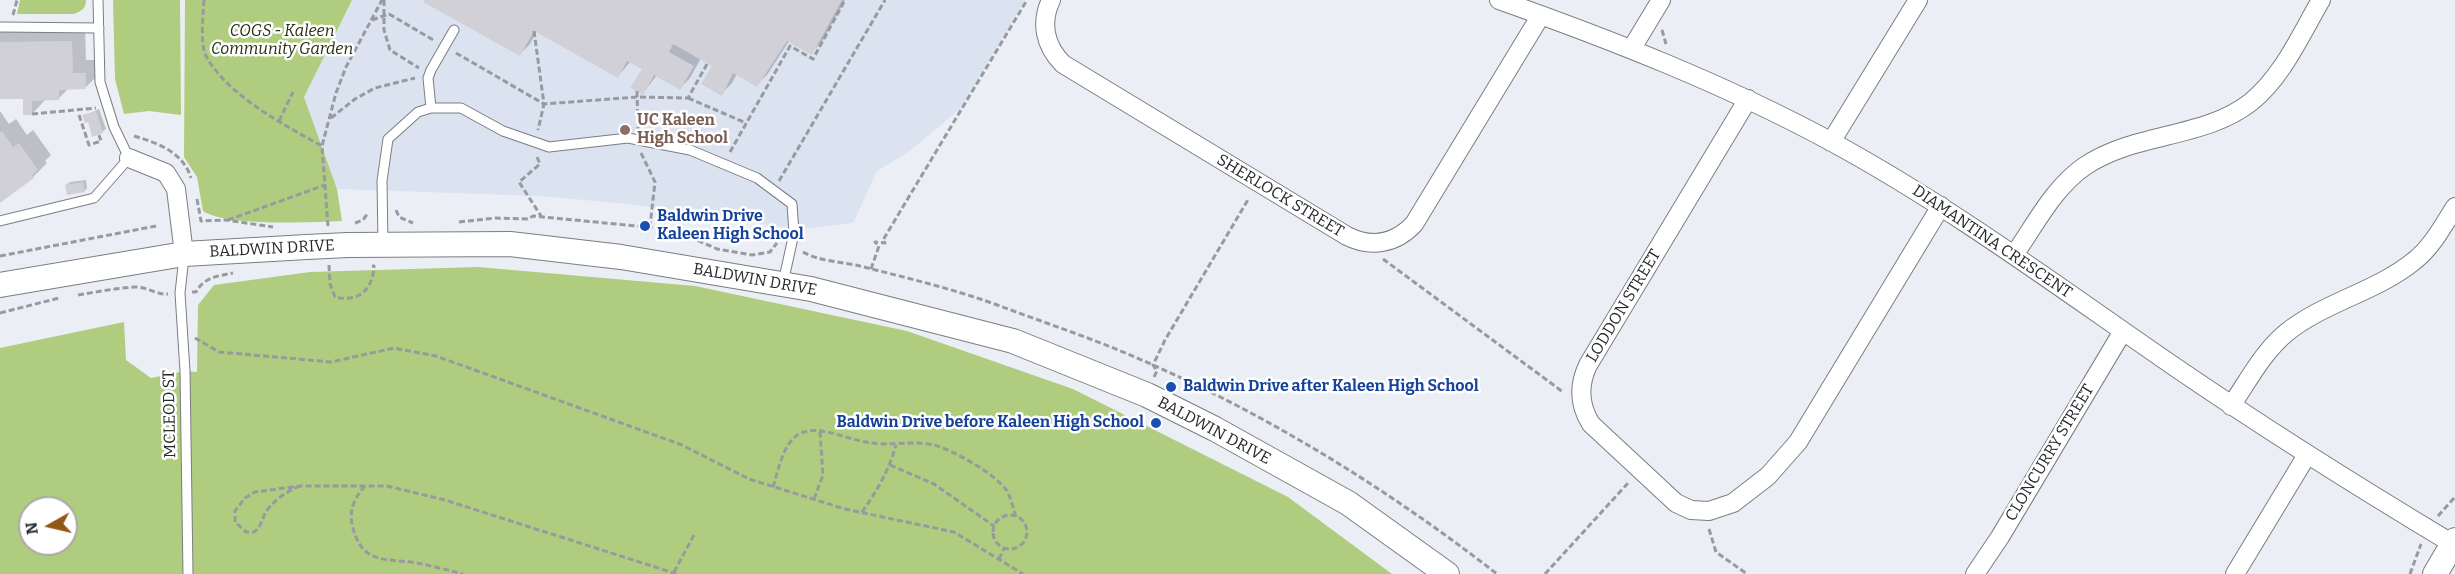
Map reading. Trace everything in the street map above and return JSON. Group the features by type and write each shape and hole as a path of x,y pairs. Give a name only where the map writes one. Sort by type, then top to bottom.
{"main road":[{"name":"BALDWIN DRIVE","path":"0,285 184,254 328,243 510,244 621,256 783,283 932,318 1013,341 1147,395 1215,429 1348,504 1447,574"},
{"path":"2435,574 2454,542"}],"street":[{"name":"SHERLOCK STREET","path":"1051,0 1045,15 1045,33 1051,50 1063,64 1347,236 1362,242 1378,243"},
{"name":"DIAMANTINA CRESCENT","path":"1499,0 1632,48 1748,99 1831,142 1941,206 2231,406 2307,455 2454,542"},
{"path":"1632,48 1661,0"},
{"path":"1831,142 1918,0"},
{"path":"2014,255 2063,185 2084,166 2108,153 2224,118 2256,98 2280,69 2321,0"},
{"path":"1378,243 1402,235 1419,218 1541,15"},
{"name":"LODDON STREET","path":"1581,399 1582,382 1588,365 1748,99"},
{"path":"129,158 166,173 176,189 184,254"},
{"path":"1581,399 1591,424 1669,497 1683,507 1700,511 1725,507 1752,490 1784,460 1798,442 1941,206"},
{"path":"2231,406 2264,358 2284,335 2309,318 2393,275 2415,260 2434,241 2455,207"},
{"name":"CLONCURRY STREET","path":"1975,574 2000,537 2123,331"},
{"path":"2235,574 2307,455"}],"lane":[{"path":"0,221 94,198 129,158 114,127 100,82 98,0"},
{"path":"0,27 99,28"},
{"path":"431,108 428,78 454,30"},
{"path":"383,244 382,181 388,139 418,112 431,108 461,108 503,131 549,147 628,138 690,150 758,178 792,204 794,233 783,283"},
{"name":"MCLEOD ST","path":"184,254 180,293 185,371 188,574"}],"path":[{"path":"12,17 17,0"},
{"path":"204,0 205,54 235,92 322,146"},
{"path":"383,0 384,30 390,50 423,71 428,78"},
{"path":"328,243 322,146 346,67 383,0"},
{"path":"723,164 790,46 813,59 845,0"},
{"path":"774,190 885,0"},
{"path":"871,269 879,246 875,242 885,243 883,240 1027,0"},
{"path":"370,21 389,14 544,104 637,97 688,98 746,123"},
{"path":"534,31 544,104 538,133"},
{"path":"688,98 707,64"},
{"path":"329,119 355,99 375,88 402,80 428,78"},
{"path":"637,91 638,148 655,182 650,227"},
{"path":"279,121 293,92"},
{"path":"32,114 99,107"},
{"path":"79,115 89,145 101,141 99,135"},
{"path":"83,127 88,125"},
{"path":"535,150 540,164 519,182 541,216"},
{"path":"1147,395 1157,371 1153,365 1165,340 1259,183"},
{"path":"226,220 325,185"},
{"path":"201,221 226,220 281,228"},
{"path":"0,255 156,226"},
{"path":"1378,243 1378,253 1386,262 1570,397 1581,399"},
{"path":"329,261 332,292 335,297 343,299 356,297 369,288 374,266 364,266"},
{"path":"74,295 137,287 150,289 160,295 196,292 200,284 208,279 235,273"},
{"path":"0,313 63,297"},
{"path":"182,332 219,352 331,362 394,348 436,356 682,446 749,479 862,512 954,532 1023,574"},
{"path":"773,487 786,450 793,439 800,434 820,432 864,442 933,445 952,452 978,467 999,481 1007,491 1016,516 1025,524 1026,535 1024,541 1015,548 1004,548 994,537 994,526 1001,518 1016,516"},
{"path":"814,499 824,475 820,432"},
{"path":"862,512 890,465 896,445"},
{"path":"890,465 934,484 994,526"},
{"path":"1545,574 1640,470"},
{"path":"300,486 281,496 267,511 262,523 254,532 246,532 235,522 235,511 250,494 300,486 365,486 403,489 445,500 675,574 695,533"},
{"path":"365,486 357,495 352,507 351,520 355,536 364,552 390,562 416,563 463,574"},
{"path":"2439,513 2455,497"},
{"path":"1714,510 1708,525 1716,552 1747,574"},
{"path":"2410,574 2421,545"},
{"path":"999,560 1004,548"},
{"path":"1011,567 1014,574"}],"shaded area":[{"name":"UC Kaleen High School","path":"209,0 1025,0 960,109 910,151 877,171 853,223 794,230 706,214 539,196 337,189 304,97"}],"green space":[{"path":"20,0 86,0 83,9 74,14 17,14"},
{"path":"113,0 180,0 181,115 149,111 124,114 115,79"},
{"name":"COGS - Kaleen Community Garden","path":"185,0 352,0 304,97 337,189 342,221 249,221 215,216 203,211 197,177 184,157"},
{"path":"478,267 695,286 907,331 1073,389 1288,497 1392,574 0,574 0,348 124,322 126,360 151,378 185,371 197,372 198,305 214,285 310,272"}],"building":[{"path":"424,0 842,0 812,55 787,41 757,87 733,73 722,96 701,84 712,66 673,44 669,52 694,66 680,90 654,75 643,95 630,88 642,69 627,61 618,78 534,31 520,56 423,2"},
{"path":"72,41 73,73 86,73 86,89 59,90 59,100 32,101 32,115 23,115 23,99 0,99 0,42"},
{"path":"96,111 103,133 92,137 88,122 85,123 82,115"},
{"path":"2,131 13,147 19,143 38,170 32,175 34,178 0,203 0,133"},
{"path":"83,182 85,192 67,195 65,185"}],"place":[{"name":"UC Kaleen High School","path":"625,130"},
{"name":"Baldwin Drive Kaleen High School","path":"645,226"},
{"name":"Baldwin Drive after Kaleen High School","path":"1171,387"},
{"name":"Baldwin Drive before Kaleen High School","path":"1156,423"}]}
